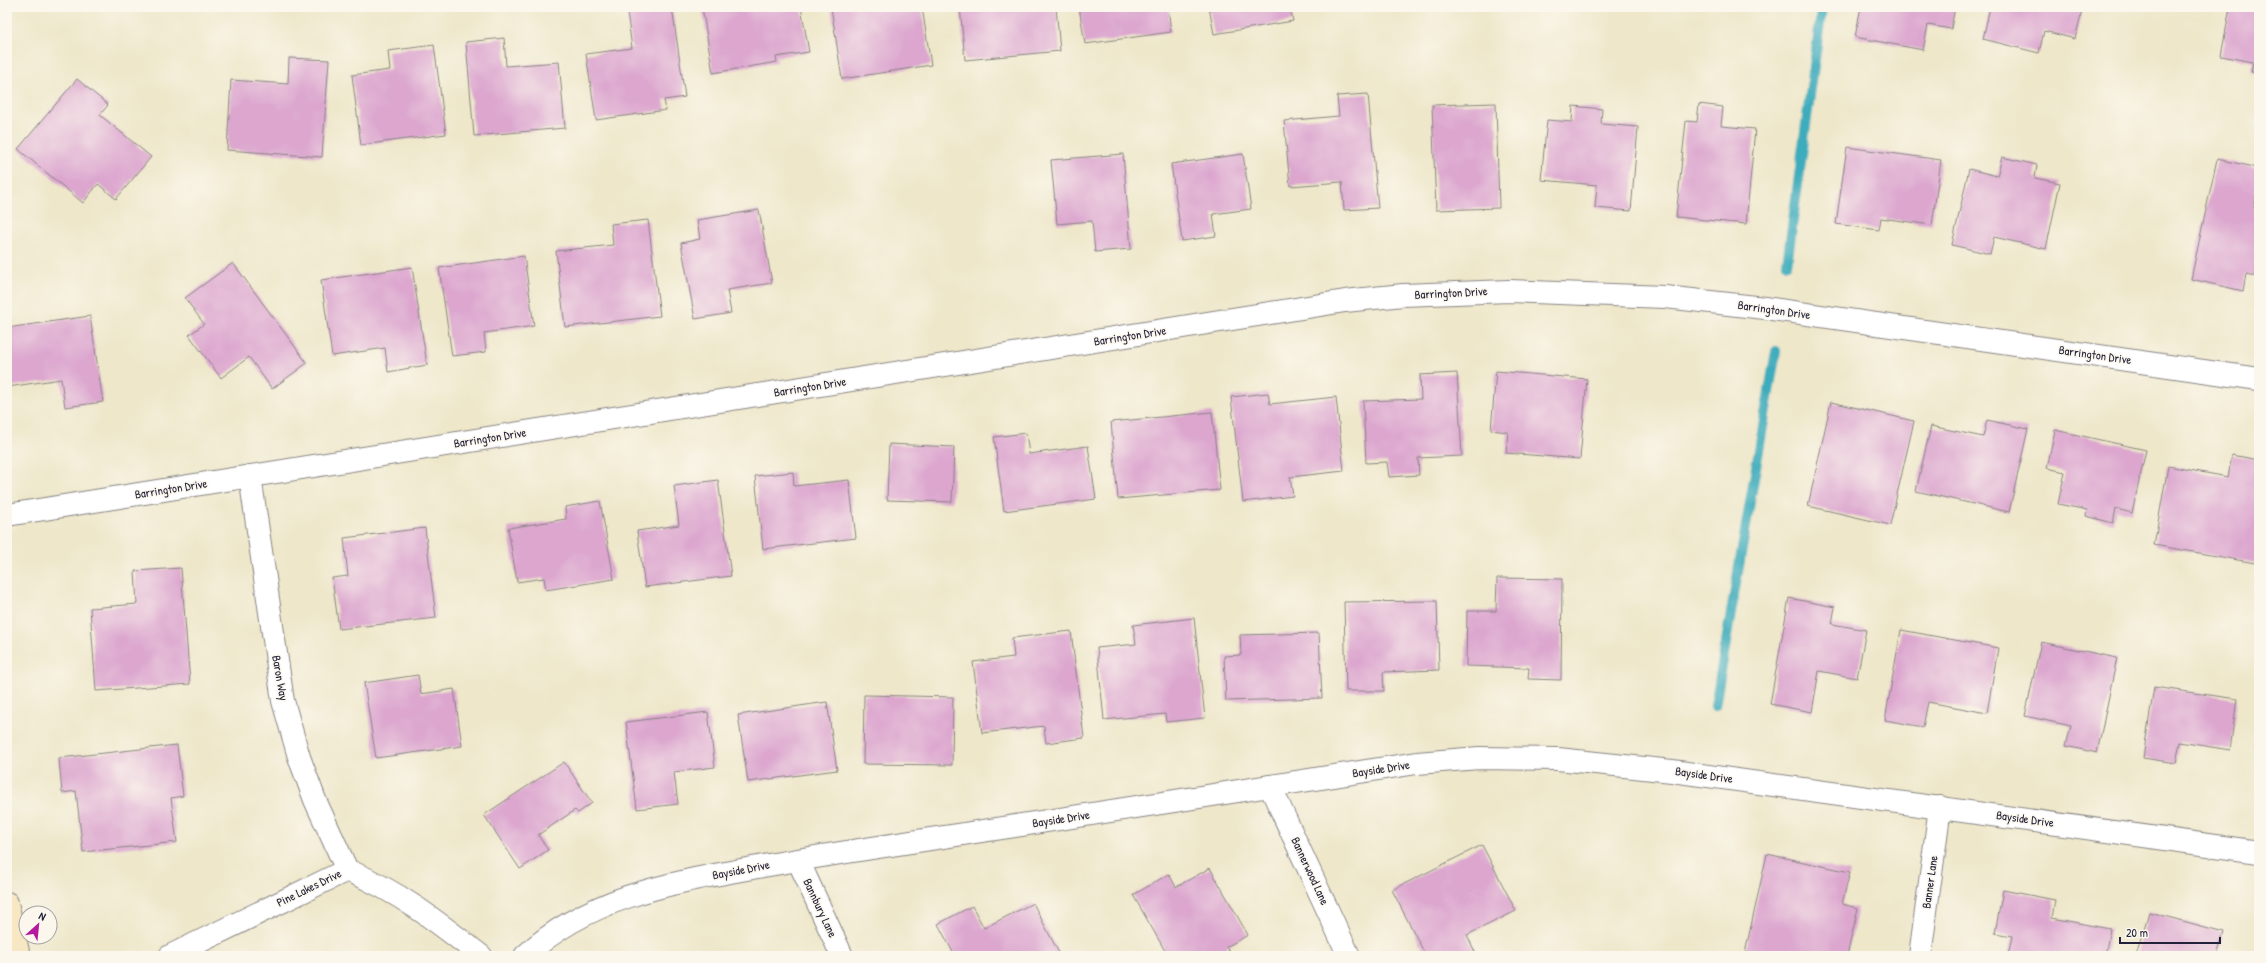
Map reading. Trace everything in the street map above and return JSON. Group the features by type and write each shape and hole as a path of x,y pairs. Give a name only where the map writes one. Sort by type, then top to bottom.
{"main road":[{"path":"7,903 20,956"}],"street":[{"name":"Barrington Drive","path":"7,515 1345,301 1458,292 1509,291 1607,293 1713,301 2259,379"},
{"name":"Baron Way","path":"250,476 283,701 299,758 315,800 347,870"},
{"name":"Bayside Drive","path":"525,956 534,947 571,922 617,899 678,882 798,860 1417,763 1479,758 1558,759 1672,771 2259,852"},
{"name":"Bannerwood Lane","path":"1270,786 1349,956"},
{"name":"Banner Lane","path":"1920,956 1940,807"},
{"name":"Bannbury Lane","path":"798,860 842,956"},
{"name":"Pine Lakes Drive","path":"170,956 347,870 401,896 426,913 481,956"}],"building":[{"path":"672,7 685,97 664,100 666,110 596,120 586,54 632,48 627,12"},
{"path":"702,7 801,7 809,52 776,57 777,62 713,73"},
{"path":"831,7 922,7 931,65 842,79"},
{"path":"960,7 1056,7 1060,51 965,60"},
{"path":"1079,7 1168,7 1171,32 1085,44"},
{"path":"1209,7 1290,7 1293,21 1214,34"},
{"path":"1748,7 1765,7 1764,11"},
{"path":"1861,7 1955,7 1951,29 1928,25 1923,50 1855,37"},
{"path":"1990,7 2083,7 2075,39 2044,31 2039,53 1983,39"},
{"path":"2230,7 2259,7 2259,73 2251,72 2253,62 2221,56"},
{"path":"504,38 506,66 559,62 565,128 474,136 466,42"},
{"path":"434,45 446,134 361,145 352,75 390,70 388,51"},
{"path":"289,58 329,60 322,157 227,150 231,80 288,84"},
{"path":"77,79 108,105 100,115 151,157 116,199 98,184 83,203 18,149"},
{"path":"1368,94 1378,208 1344,210 1342,182 1290,186 1284,121 1339,116 1337,96"},
{"path":"1496,103 1499,208 1436,210 1432,105"},
{"path":"1699,104 1723,107 1721,126 1755,129 1746,224 1676,217 1686,121 1697,122"},
{"path":"1573,106 1602,109 1601,124 1638,127 1631,211 1595,208 1597,185 1541,180 1547,120 1572,122"},
{"path":"1847,147 1941,160 1932,225 1881,218 1879,230 1836,224"},
{"path":"1123,154 1131,249 1095,252 1092,221 1057,224 1051,160"},
{"path":"1243,154 1251,209 1213,214 1216,236 1182,241 1171,164"},
{"path":"2002,157 2037,165 2035,178 2060,183 2046,249 1994,237 1990,254 1952,245 1969,169 1997,176"},
{"path":"2217,159 2259,168 2259,183 2254,208 2259,209 2259,277 2246,274 2243,291 2191,279"},
{"path":"759,210 772,283 727,290 731,313 695,319 681,243 700,239 697,220"},
{"path":"648,220 660,316 565,327 556,251 613,245 611,224"},
{"path":"524,256 534,326 484,333 486,352 452,356 439,268"},
{"path":"233,263 307,363 272,389 249,357 221,378 189,335 204,324 185,298"},
{"path":"412,267 427,365 388,372 385,348 332,356 321,280"},
{"path":"90,316 103,402 65,407 61,379 8,387 7,328"},
{"path":"1496,371 1587,379 1580,459 1506,453 1508,432 1491,430"},
{"path":"1457,373 1462,456 1418,458 1419,475 1389,477 1387,462 1366,463 1363,401 1421,399 1420,375"},
{"path":"1268,393 1270,404 1336,397 1344,471 1290,477 1293,496 1243,502 1231,397"},
{"path":"1831,402 1914,421 1890,525 1808,506"},
{"path":"1212,412 1220,490 1118,499 1111,422"},
{"path":"1987,420 2028,429 2009,512 1916,491 1931,426 1983,437"},
{"path":"2055,430 2146,450 2132,513 2116,509 2113,523 2086,516 2087,510 2058,504 2065,472 2047,468"},
{"path":"1026,433 1029,454 1088,446 1096,499 1004,511 994,437"},
{"path":"889,444 954,447 952,502 887,500"},
{"path":"2232,455 2259,460 2259,538 2255,563 2154,545 2168,466 2228,477"},
{"path":"793,472 794,486 849,480 856,538 763,549 755,476"},
{"path":"718,480 731,576 645,587 637,531 679,525 674,486"},
{"path":"600,501 614,579 546,590 544,578 517,582 508,528 566,519 565,507"},
{"path":"425,528 436,618 339,629 332,578 348,576 344,538"},
{"path":"181,568 190,684 96,691 90,608 137,604 135,571"},
{"path":"1497,578 1562,579 1561,680 1528,679 1529,668 1466,666 1467,611 1496,611"},
{"path":"1789,598 1835,607 1832,624 1866,630 1857,678 1819,671 1812,712 1770,704"},
{"path":"1437,601 1439,670 1383,672 1384,691 1346,691 1344,602"},
{"path":"1194,618 1205,718 1166,722 1165,714 1104,720 1097,648 1136,644 1133,625"},
{"path":"1901,630 1998,648 1987,713 1928,702 1923,727 1885,720"},
{"path":"1071,631 1084,738 1046,743 1044,726 982,733 973,662 1014,657 1012,638"},
{"path":"1319,633 1322,698 1226,701 1224,656 1241,655 1240,635"},
{"path":"2041,642 2117,658 2097,753 2066,746 2071,726 2025,716"},
{"path":"418,675 421,694 454,689 462,746 376,758 364,683"},
{"path":"2154,687 2237,699 2230,750 2180,742 2176,763 2143,758"},
{"path":"864,695 953,697 952,765 863,764"},
{"path":"827,702 837,770 748,782 738,715"},
{"path":"708,712 715,767 674,772 678,804 637,809 626,722"},
{"path":"2259,725 2259,751 2255,750"},
{"path":"177,745 183,796 171,798 177,842 83,852 76,791 62,793 59,758"},
{"path":"564,762 592,803 578,813 575,810 538,835 548,850 520,869 484,815"},
{"path":"1482,845 1516,911 1467,935 1477,956 1426,956 1392,890"},
{"path":"1767,854 1850,872 1842,904 1858,908 1847,956 1757,956 1745,953"},
{"path":"1210,868 1248,935 1226,947 1232,956 1168,956 1133,895 1169,874 1176,887"},
{"path":"2003,890 2055,900 2052,918 2110,929 2105,956 2008,956 2012,936 1995,933"},
{"path":"1033,903 1060,955 1058,956 955,956 938,924 972,906 984,928"},
{"path":"2149,912 2224,932 2217,956 2136,956"}],"waterway":[{"path":"1787,264 1822,7"},
{"path":"1715,706 1776,351"}]}
